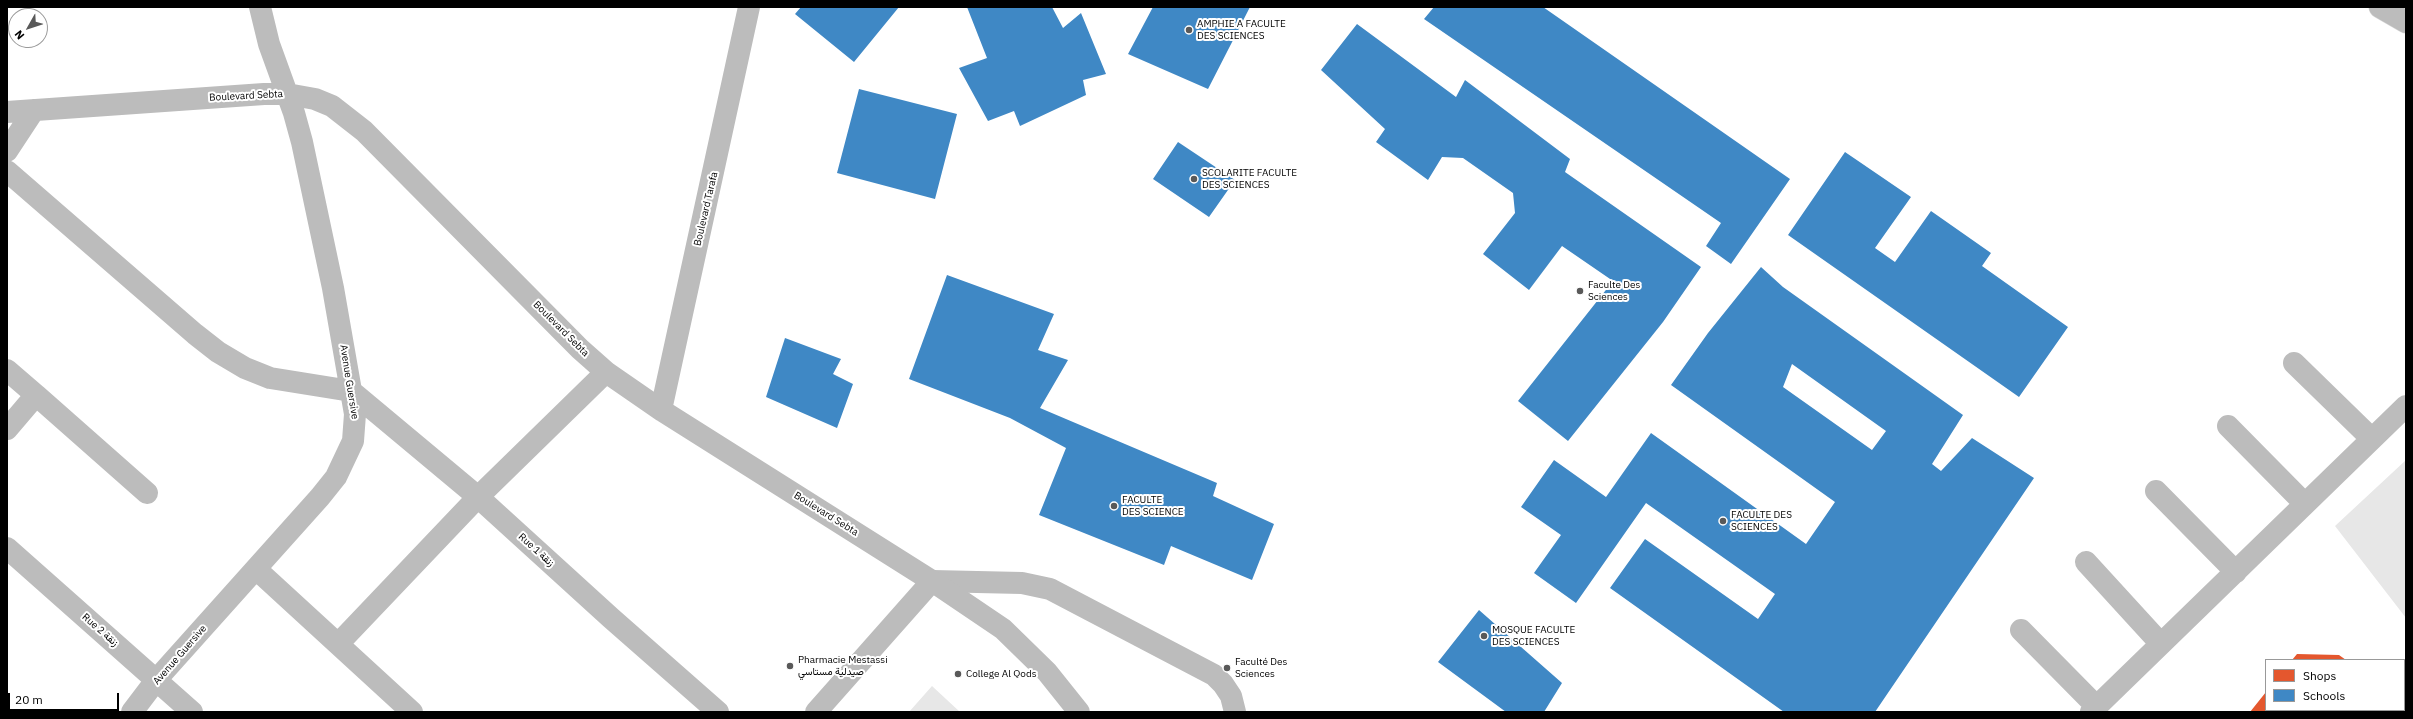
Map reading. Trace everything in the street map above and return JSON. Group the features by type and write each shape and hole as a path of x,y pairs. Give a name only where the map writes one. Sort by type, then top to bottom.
{"main road":[{"name":"Avenue Guersive","path":"132,712 157,679 320,497 348,456 355,429 352,391 333,288 302,142 288,94 274,59 260,7"},
{"name":"Boulevard Tarafa","path":"661,410 749,7"},
{"path":"2380,7 2406,22"},
{"name":"Boulevard Sebta","path":"7,112 288,94 315,99 332,106 364,131 580,348 606,372 661,410 932,581 1003,630 1047,672 1079,712"},
{"path":"7,151 34,110"},
{"path":"7,171 195,334 218,352 244,368 270,378 352,391"},
{"path":"2294,363 2372,439"},
{"path":"7,370 147,493"},
{"path":"339,643 478,497 606,372"},
{"name":"Rue 1 زنقة","path":"352,391 478,497 611,618 718,712"},
{"path":"7,429 36,395"},
{"path":"2021,630 2094,709 2406,406"},
{"path":"2228,426 2305,504"},
{"path":"2156,491 2236,572"},
{"name":"Rue 2 زنقة","path":"7,548 157,679 192,712"},
{"path":"2086,562 2161,644"},
{"path":"256,569 339,643 412,712"},
{"path":"816,712 932,581 1022,583 1050,589 1214,675 1223,684 1231,696 1235,712"}],"shaded area":[{"path":"2406,460 2406,618 2335,526"},
{"path":"932,686 960,712 909,712"}],"building: Shops":[{"path":"2297,654 2339,655 2345,659 2293,659"},
{"path":"2265,693 2265,711 2397,712 2250,712"}],"building: Schools":[{"path":"801,7 899,7 854,62 795,14"},
{"path":"967,7 1052,7 1063,28 1081,13 1106,74 1083,80 1086,95 1020,126 1014,111 988,121 959,68 987,58"},
{"name":"AMPHIE A FACULTE DES SCIENCES","path":"1153,7 1250,7 1208,89 1128,54"},
{"path":"1434,7 1543,7 1790,179 1731,264 1706,246 1721,223 1424,19"},
{"path":"1357,24 1456,97 1465,80 1570,159 1565,172 1701,267 1663,322 1568,441 1518,401 1613,281 1562,246 1529,290 1483,254 1515,213 1513,193 1463,158 1442,157 1428,180 1376,142 1385,129 1321,70"},
{"path":"859,89 957,114 935,199 837,173"},
{"name":"SCOLARITE FACULTE DES SCIENCES","path":"1178,142 1235,180 1209,217 1153,179"},
{"path":"1845,152 1911,197 1875,248 1895,262 1931,211 1991,253 1982,266 2068,327 2019,397 1788,235"},
{"path":"1761,267 1783,287 1963,415 1932,464 1941,471 1972,438 2034,478 1875,712 1784,712 1610,588 1645,539 1758,619 1775,594 1646,503 1576,603 1534,573 1561,535 1521,507 1554,460 1606,497 1651,433 1806,544 1835,502 1671,385 1708,333","holes":["1792,364 1886,431 1872,450 1783,387"]},
{"path":"947,275 1054,314 1038,350 1068,360 1040,408 1217,483 1213,496 1274,524 1252,580 1171,546 1164,565 1039,515 1066,448 1010,418 909,379"},
{"path":"785,338 841,359 833,374 853,384 837,428 766,397"},
{"name":"MOSQUE FACULTE DES SCIENCES","path":"1479,610 1562,683 1544,712 1506,712 1438,662"}],"place":[{"name":"AMPHIE A FACULTE DES SCIENCES","path":"1189,30"},
{"name":"SCOLARITE FACULTE DES SCIENCES","path":"1194,179"},
{"name":"Faculte Des Sciences","path":"1580,291"},
{"name":"FACULTE DES SCIENCE","path":"1114,506"},
{"name":"FACULTE DES SCIENCES","path":"1723,521"},
{"name":"MOSQUE FACULTE DES SCIENCES","path":"1484,636"},
{"name":"Pharmacie Mestassi صيدلية مستاسي","path":"790,666"},
{"name":"Faculté Des Sciences","path":"1227,668"},
{"name":"College Al Qods","path":"958,674"}]}
